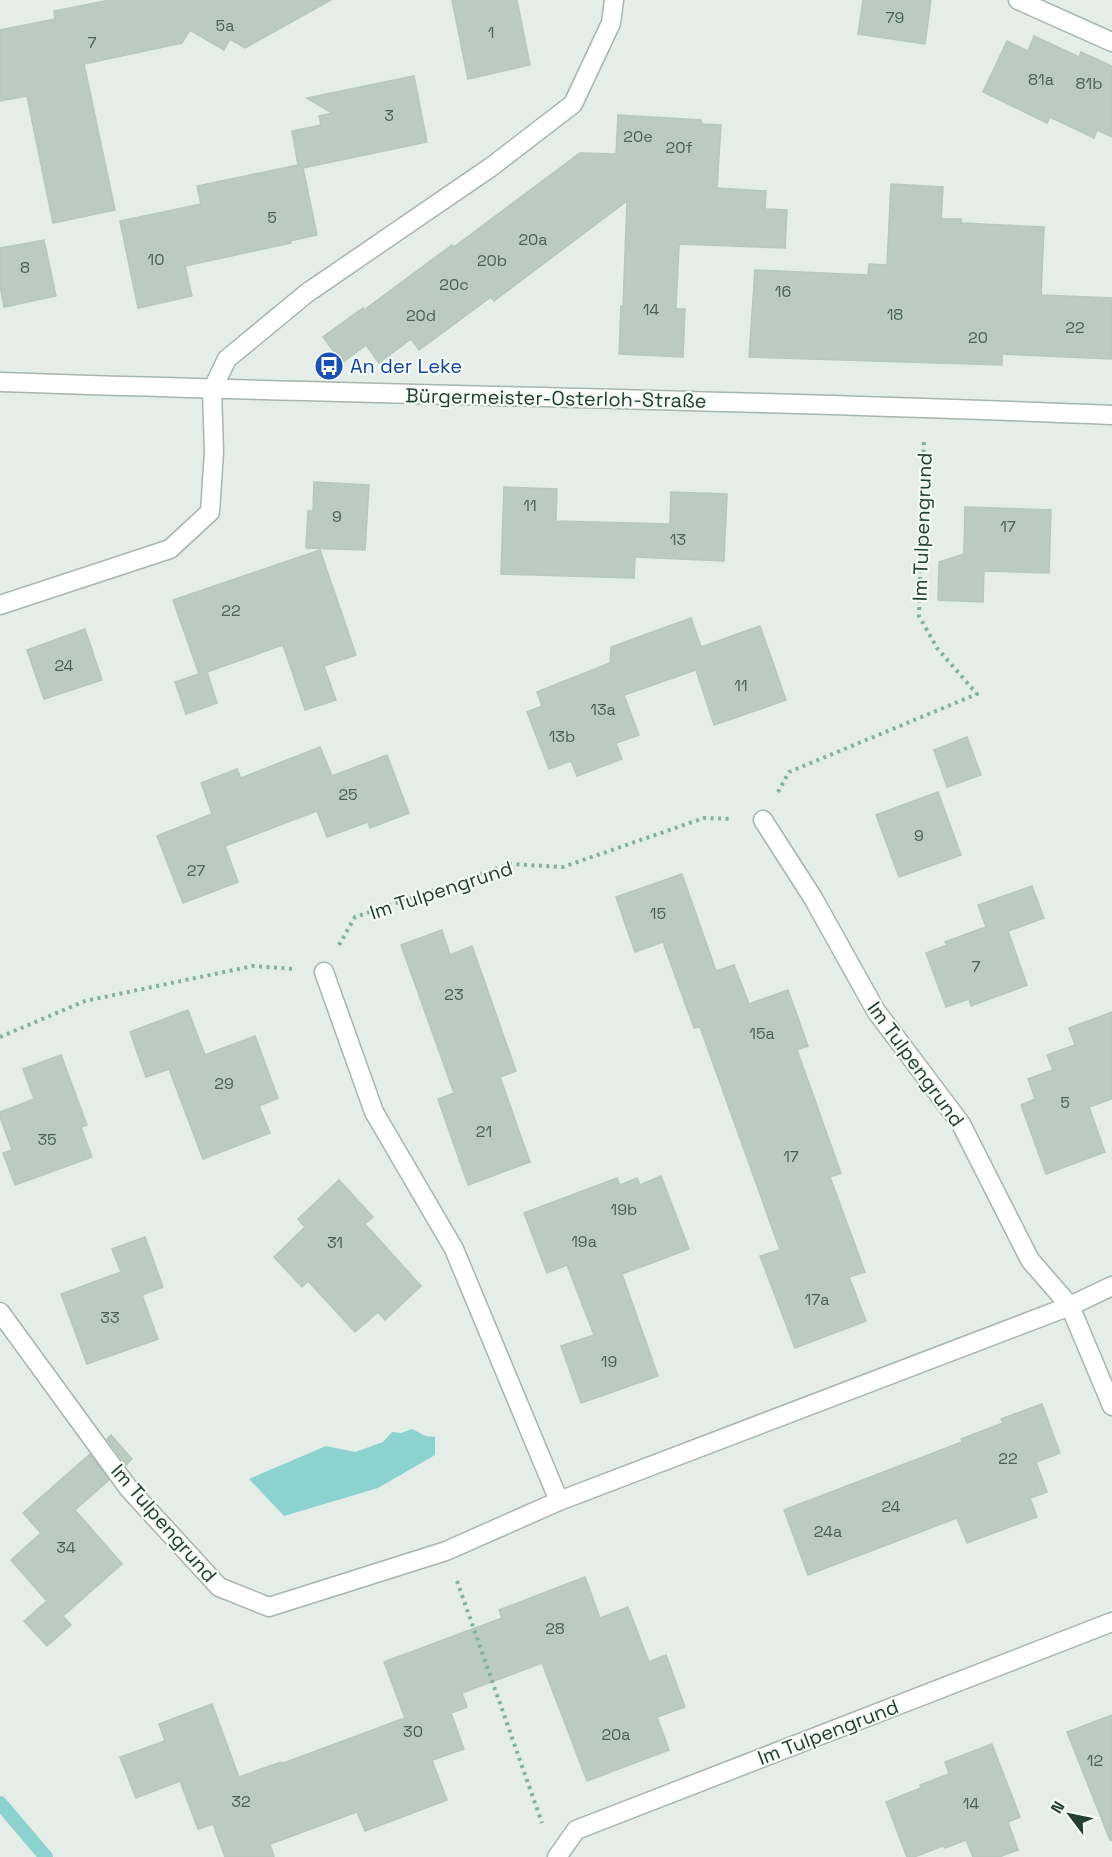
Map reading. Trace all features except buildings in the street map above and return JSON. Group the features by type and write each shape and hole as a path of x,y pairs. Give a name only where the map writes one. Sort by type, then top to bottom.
{"street":[{"path":"0,605 170,549 210,512 214,452 212,390 227,359 307,293 491,167 573,104 611,23 614,0"},
{"path":"1018,0 1112,42"},
{"name":"Bürgermeister-Osterloh-Straße","path":"0,382 212,390 925,407 1112,415"},
{"name":"Im Tulpengrund","path":"763,820 813,898 876,1011 961,1124 1030,1260 1070,1306 1112,1406"},
{"path":"324,972 374,1112 454,1249 559,1501"},
{"name":"Im Tulpengrund","path":"0,1312 129,1489 219,1587 269,1607 446,1551 559,1501 1070,1306 1112,1286"},
{"name":"Im Tulpengrund","path":"557,1857 576,1830 1112,1622"}],"path":[{"name":"Im Tulpengrund","path":"324,972 355,917 510,864 563,867 704,818 763,820 789,772 977,694 937,648 919,616 925,407"},
{"path":"0,1037 85,1001 253,966 324,972"},
{"path":"446,1551 542,1821 542,1830"}],"water":[{"path":"412,1429 426,1436 435,1437 435,1455 378,1488 284,1516 249,1479 326,1446 355,1452 383,1442 392,1432 401,1433"}],"waterway":[{"path":"0,1803 46,1857"}],"place":[{"name":"An der Leke","path":"329,366"}]}
